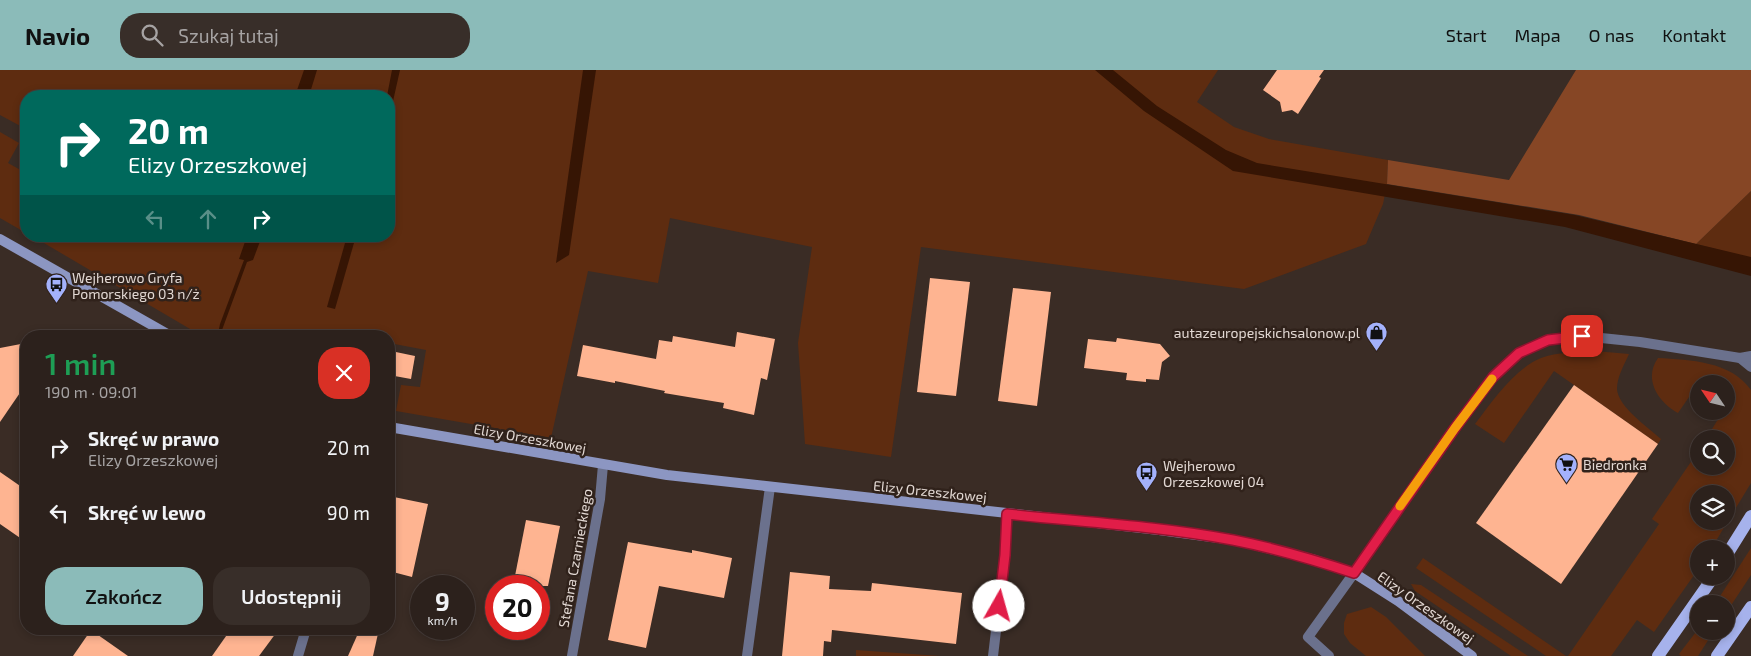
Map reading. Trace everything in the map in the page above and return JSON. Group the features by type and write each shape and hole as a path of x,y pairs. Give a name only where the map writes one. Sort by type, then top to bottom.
{"main road":[{"path":"1735,542 1751,516"},
{"path":"1658,656 1708,585"},
{"path":"1717,656 1751,607"}],"street":[{"path":"0,239 160,330"},
{"path":"1329,656 1308,637 1455,428 1493,377 1519,353 1548,340 1582,336 1640,342 1740,358 1751,356"},
{"path":"1740,358 1751,367"},
{"name":"Elizy Orzeszkowej","path":"395,427 667,475 1234,540 1312,559 1354,573 1398,601 1472,656"},
{"name":"Stefana Czarnieckiego","path":"572,656 600,499 603,465"},
{"path":"747,656 770,487"},
{"path":"993,656 1005,555 1007,514"},
{"path":"298,656 304,635"}],"shaded area":[{"path":"0,70 1218,70 1197,102 1234,127 1269,139 1388,160 1387,184 1383,204 1366,244 1244,289 921,247 891,457 805,444 798,343 812,247 670,218 658,283 588,271 551,438 396,411 401,385 420,387 426,350 395,344 395,330 192,330 42,242 395,242 395,90 20,90 20,126 0,115"},
{"path":"304,70 317,70 311,90 297,90"},
{"path":"392,70 400,70 395,92 395,90 388,90"},
{"path":"583,70 596,70 569,255 556,263"},
{"path":"1095,70 1113,70 1157,106 1226,150 1257,163 1575,215 1751,257 1751,276 1565,227 1233,171 1144,111"},
{"path":"1576,70 1751,70 1751,191 1696,244 1579,215 1387,184 1388,160 1509,180"},
{"path":"0,132 19,143 8,163 20,170 20,230 0,218"},
{"path":"1751,191 1751,258 1696,244"},
{"path":"245,242 260,242 253,260 247,262 222,330 219,329 220,324 244,260 239,259"},
{"path":"345,242 354,242 335,309 327,307"},
{"path":"1595,351 1629,354 1618,380 1617,389 1619,396 1628,410 1661,439 1658,444 1554,371 1504,443 1475,424 1504,387 1531,363 1554,355"},
{"path":"1658,358 1709,364 1733,373 1743,380 1751,390 1751,483 1735,509 1735,485 1690,485 1690,530 1723,530 1716,540 1690,540 1690,581 1654,632 1637,620 1611,656 1568,656 1659,524 1652,519 1690,463 1690,475 1735,475 1735,430 1711,430 1718,420 1735,420 1735,375 1690,375 1690,396 1678,413 1664,403 1659,396 1652,382 1652,374"},
{"path":"1751,548 1751,575 1735,599 1735,595 1721,595 1727,585 1735,585 1735,573"},
{"path":"1423,558 1566,656 1546,656 1416,568"},
{"path":"1411,584 1421,585 1528,656 1511,656 1415,591"},
{"path":"1371,607 1386,617 1425,656 1366,656 1350,643 1344,634 1344,623 1347,614"},
{"path":"1690,640 1708,640 1698,656 1681,656 1679,654"},
{"path":"856,650 940,656 856,656"}],"building":[{"path":"1277,70 1324,70 1298,114 1292,110 1282,112 1280,102 1263,90"},
{"path":"930,278 970,282 956,396 917,392"},
{"path":"1013,288 1051,292 1037,406 998,401"},
{"path":"737,332 775,339 767,380 761,378 754,415 723,408 724,403 664,393 665,391 615,381 615,383 577,376 583,345 656,359 659,340 672,342 673,336 735,347"},
{"path":"1117,338 1160,344 1170,356 1162,362 1159,380 1146,379 1146,382 1126,380 1127,373 1084,368 1088,339 1116,342"},
{"path":"20,344 20,393 0,422 0,348"},
{"path":"395,352 415,356 411,379 395,376"},
{"name":"Biedronka","path":"1574,385 1658,444 1561,584 1476,523"},
{"path":"0,472 20,486 20,538 0,524"},
{"path":"395,497 428,504 412,575 410,576 395,573"},
{"path":"526,520 560,526 550,576 515,575"},
{"path":"628,542 692,553 692,550 732,558 724,598 659,586 646,648 608,640"},
{"path":"790,572 830,576 829,589 871,591 872,583 962,593 956,644 832,630 831,642 824,641 823,656 782,656"},
{"path":"88,635 98,635 128,656 73,656"},
{"path":"227,635 275,635 259,656 212,656"},
{"path":"357,635 378,635 373,656 348,656"}],"slow traffic":[{"path":"1400,506 1492,379"}],"place":[{"name":"Wejherowo Gryfa Pomorskiego 03 n/ż","path":"56,304"},
{"name":"autazeuropejskichsalonow.pl","path":"1376,351"},
{"name":"Biedronka","path":"1567,483"},
{"name":"Wejherowo Orzeszkowej 04","path":"1147,492"}],"route":[{"path":"999,606 1005,555 1007,514 1234,540 1312,559 1354,573 1493,377 1519,353 1548,340 1582,336"}]}
